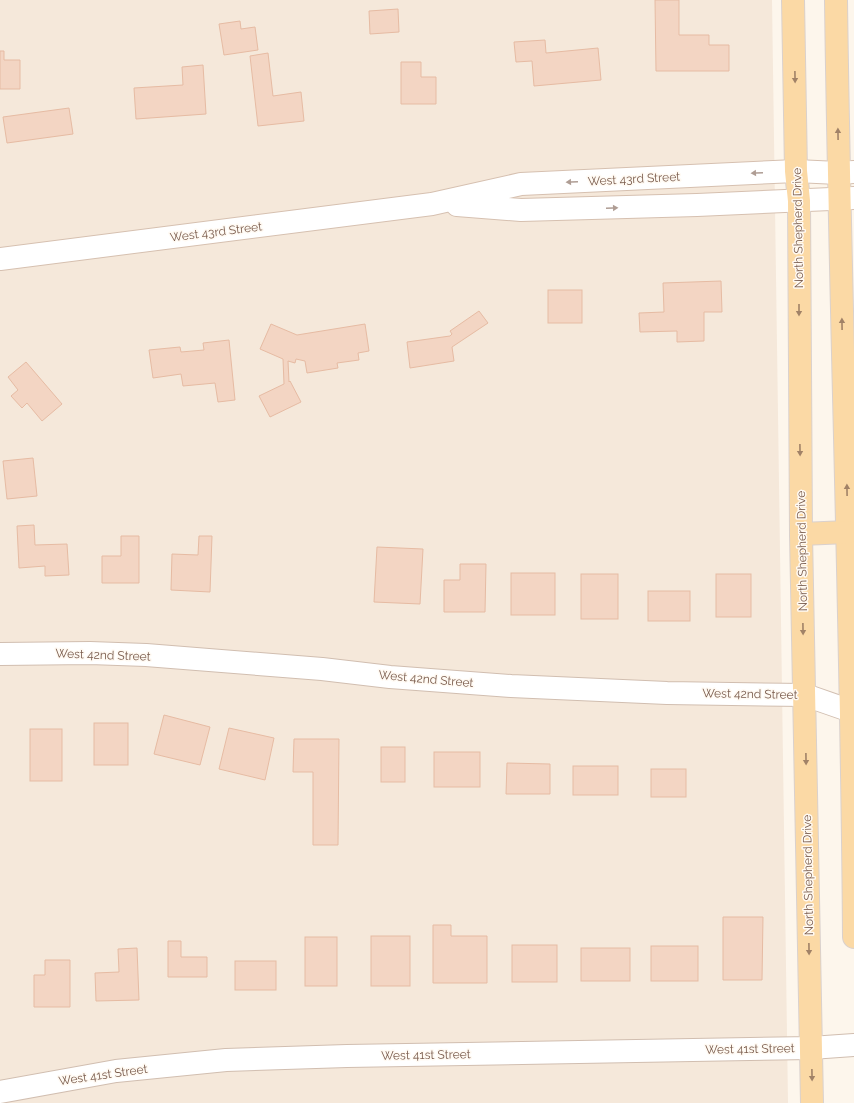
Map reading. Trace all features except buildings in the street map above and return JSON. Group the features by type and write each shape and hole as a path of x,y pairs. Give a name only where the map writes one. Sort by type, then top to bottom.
{"main road":[{"name":"North Shepherd Drive","path":"793,0 796,171 799,201 801,534 812,1103"},
{"path":"836,0 847,199 848,532 854,937"},
{"path":"801,534 848,532"}],"street":[{"name":"West 43rd Street","path":"0,260 432,204 521,184 796,171 846,172"},
{"name":"West 43rd Street","path":"432,204 520,210 847,199"},
{"name":"West 42nd Street","path":"0,654 90,653 146,655 322,668 390,677 511,686 668,693 804,695 851,711"},
{"name":"West 41st Street","path":"0,1092 116,1072 226,1060 347,1056 811,1048 854,1045"}],"shaded area":[{"path":"0,0 772,0 788,1103 0,1103"}]}
